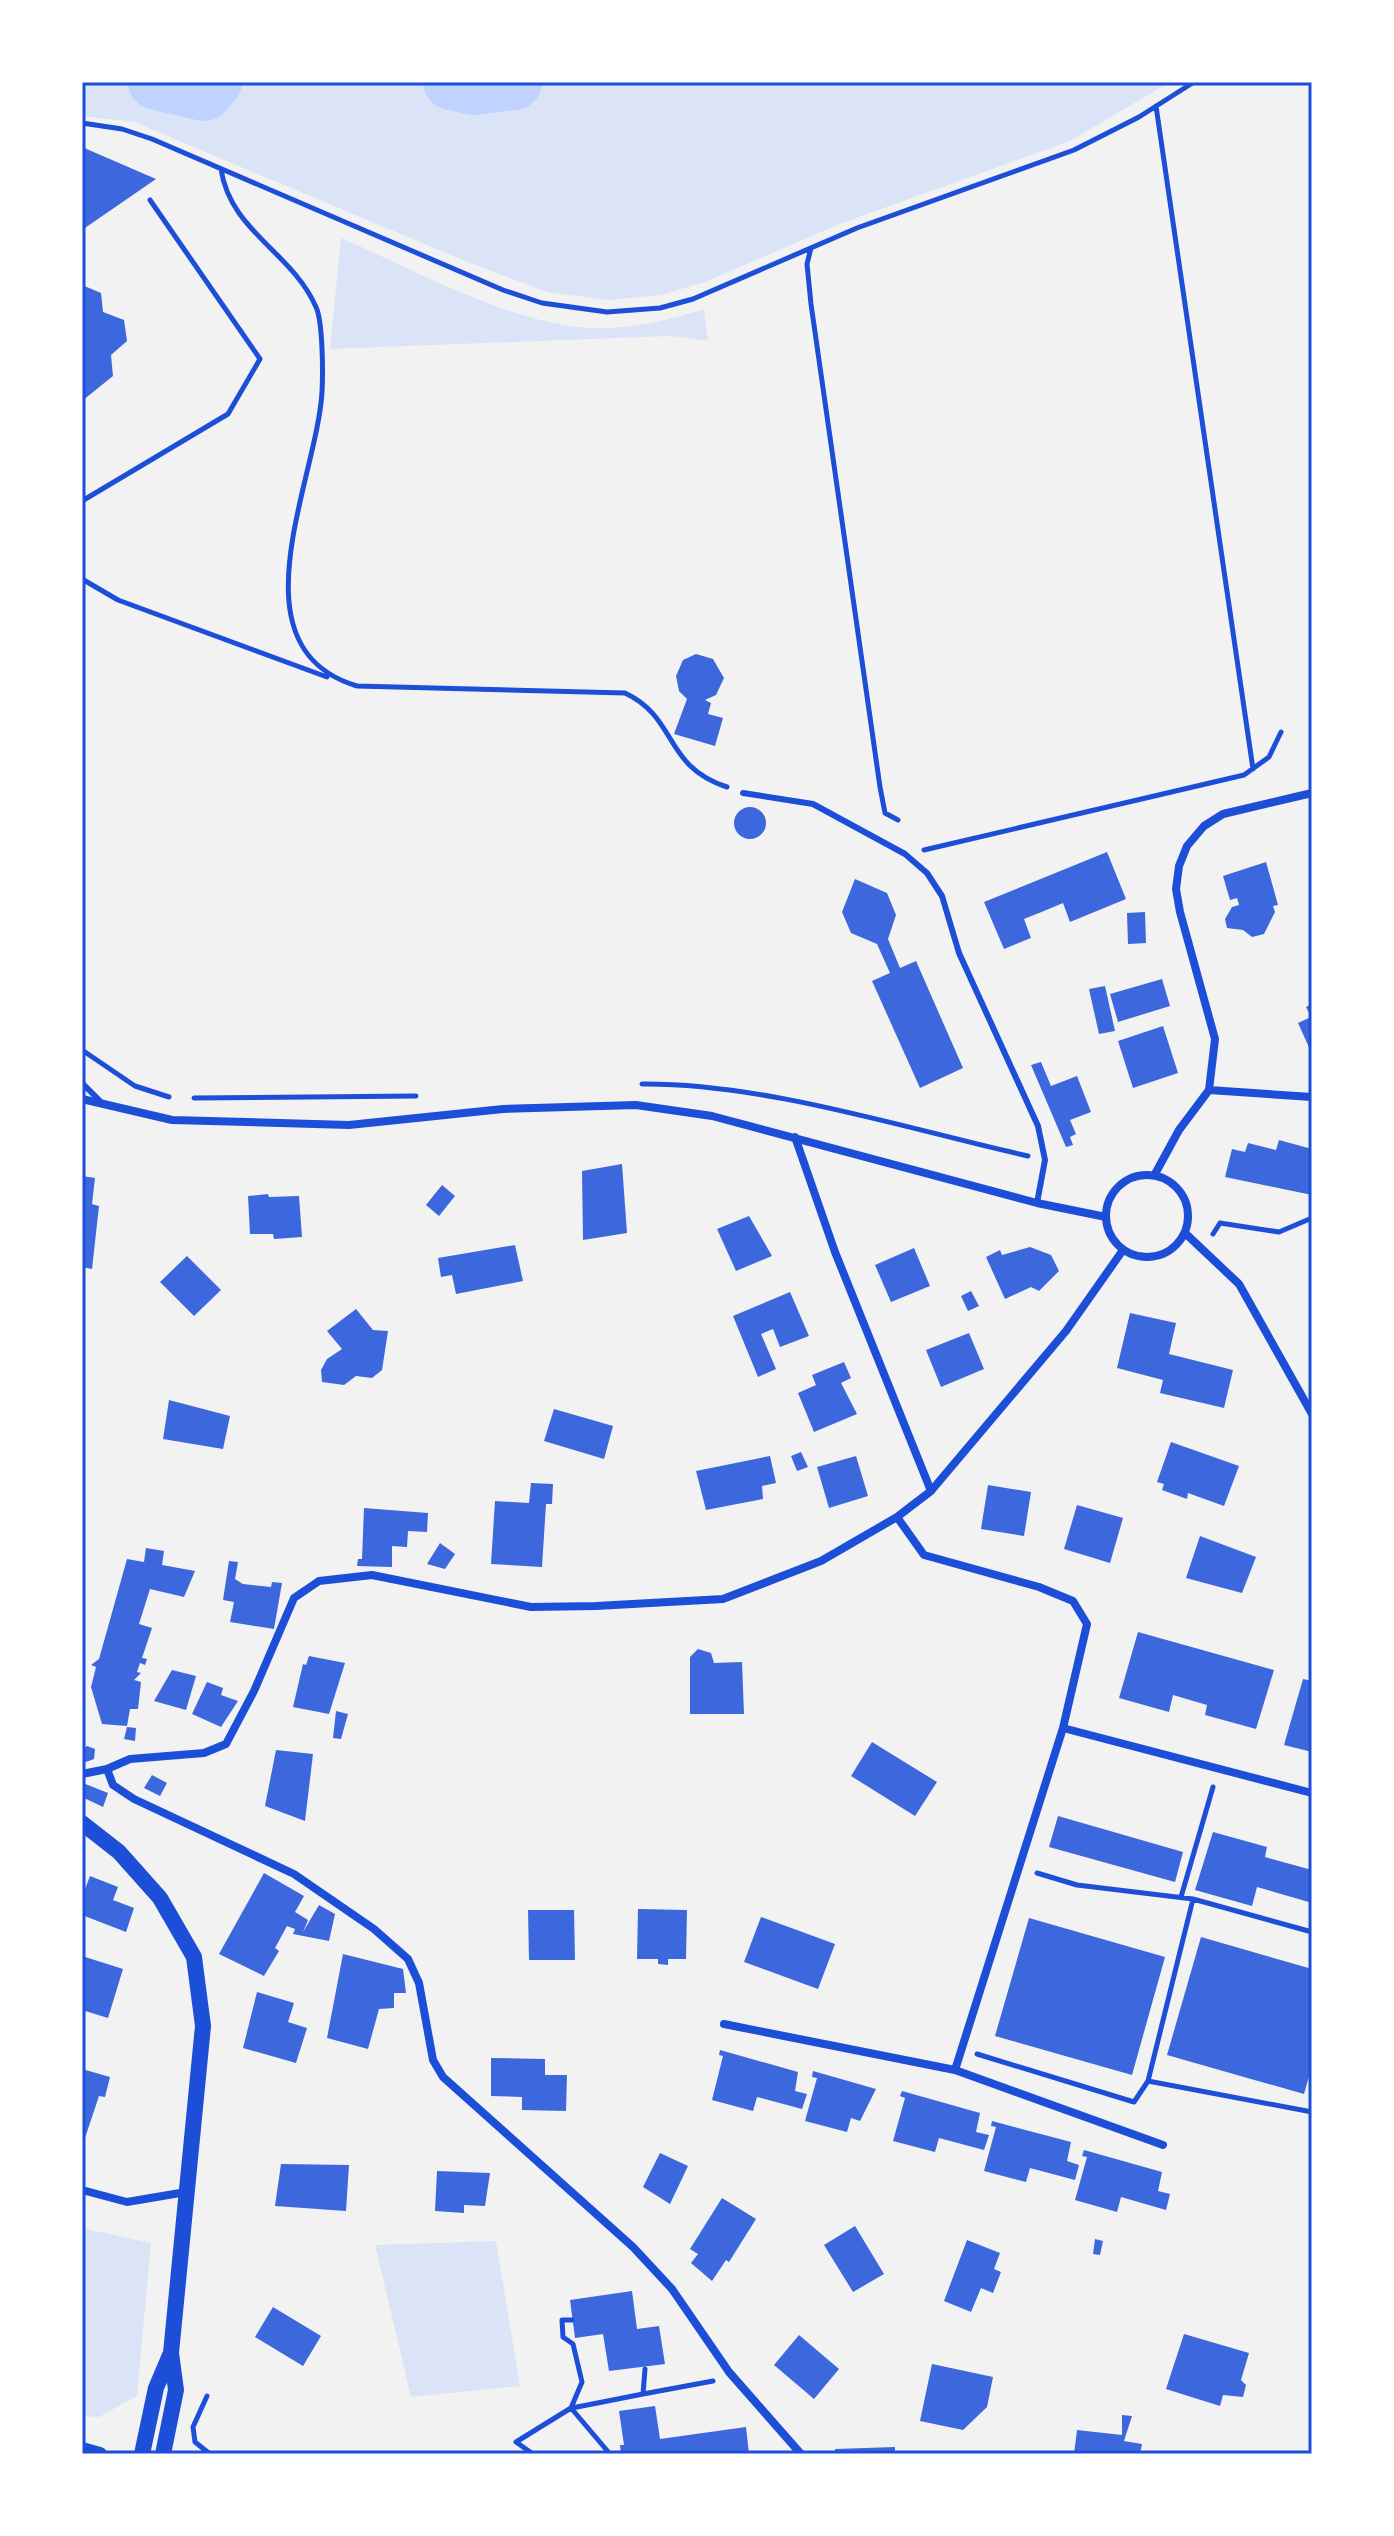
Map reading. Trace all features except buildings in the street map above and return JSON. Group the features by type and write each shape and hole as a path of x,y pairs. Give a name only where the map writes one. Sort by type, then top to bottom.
{"main road":[{"path":"82,1823 119,1852 160,1898 194,1957 203,2026 171,2353 176,2390 163,2454"},
{"path":"142,2454 156,2388 171,2353"}],"street":[{"path":"1155,1174 1179,1130 1209,1090 1215,1039 1176,889 1179,866 1187,846 1204,826 1223,814 1312,793"},
{"path":"1209,1090 1312,1097"},
{"path":"82,1099 172,1120 349,1125 503,1109 636,1105 712,1116 1037,1203 1106,1217"},
{"path":"795,1137 835,1252 931,1491"},
{"path":"1155,1174 1179,1189 1189,1217 1185,1233 1170,1251 1146,1258 1123,1250 1108,1230 1106,1217 1108,1203 1125,1181 1155,1174"},
{"path":"1185,1233 1239,1284 1312,1414"},
{"path":"82,1774 107,1769 130,1759 204,1753 226,1744 254,1691 294,1598 319,1581 372,1575 531,1607 723,1599 821,1561 897,1517 931,1491 1066,1331 1123,1250"},
{"path":"897,1517 924,1555 1039,1587 1073,1601 1087,1624 1063,1728 964,2050 955,2070"},
{"path":"1063,1728 1312,1793"},
{"path":"107,1769 113,1785 134,1799 294,1874 374,1929 408,1959 419,1983 433,2060 443,2077 633,2247 672,2289 734,2378 801,2454"},
{"path":"724,2024 955,2070 1163,2145"},
{"path":"82,2190 127,2202 187,2192"},
{"path":"82,2449 100,2454"}],"lane":[{"path":"743,793 813,804 905,854 927,873 942,896 959,953 1038,1126 1045,1160 1037,1203"},
{"path":"82,1083 104,1104"}],"path":[{"path":"82,123 138,134 503,290 576,309 607,312 660,308 693,299 811,247 1074,150 1194,82"},
{"path":"1156,106 1253,769"},
{"path":"221,169 225,192 232,207 301,280 318,309 322,393 289,573 291,613 298,638 309,660 332,679"},
{"path":"82,501 228,414 260,359 150,200"},
{"path":"811,247 807,264 811,304 880,787 885,813 898,820"},
{"path":"82,579 118,600 357,686 625,693 644,702 660,722 681,760 706,780 743,793"},
{"path":"905,854 1244,775 1269,757 1281,732"},
{"path":"1203,1248 1220,1223 1279,1232 1312,1218"},
{"path":"1181,1897 1218,1769"},
{"path":"1020,1868 1077,1885 1193,1899 1312,1932"},
{"path":"964,2050 1134,2102 1148,2081 1193,1899"},
{"path":"1148,2081 1311,2110"},
{"path":"571,2408 582,2382 573,2344 563,2337 562,2320 572,2320"},
{"path":"643,2394 645,2369"},
{"path":"533,2454 516,2442 571,2408 734,2378"},
{"path":"207,2396 193,2427 195,2442 210,2454"},
{"path":"571,2408 610,2454"}],"shaded area":[{"path":"82,82 1170,82 1070,141 837,225 705,282 661,295 608,300 547,292 465,261 134,122 82,116"},
{"path":"341,238 499,307 564,325 623,327 704,309 708,341 670,336 330,349"},
{"path":"82,2228 151,2243 137,2396 99,2417 82,2416"},
{"path":"496,2241 520,2386 411,2397 375,2245"}],"waterway":[{"path":"156,82 204,93 214,82"},
{"path":"451,82 473,87 514,82"}]}
